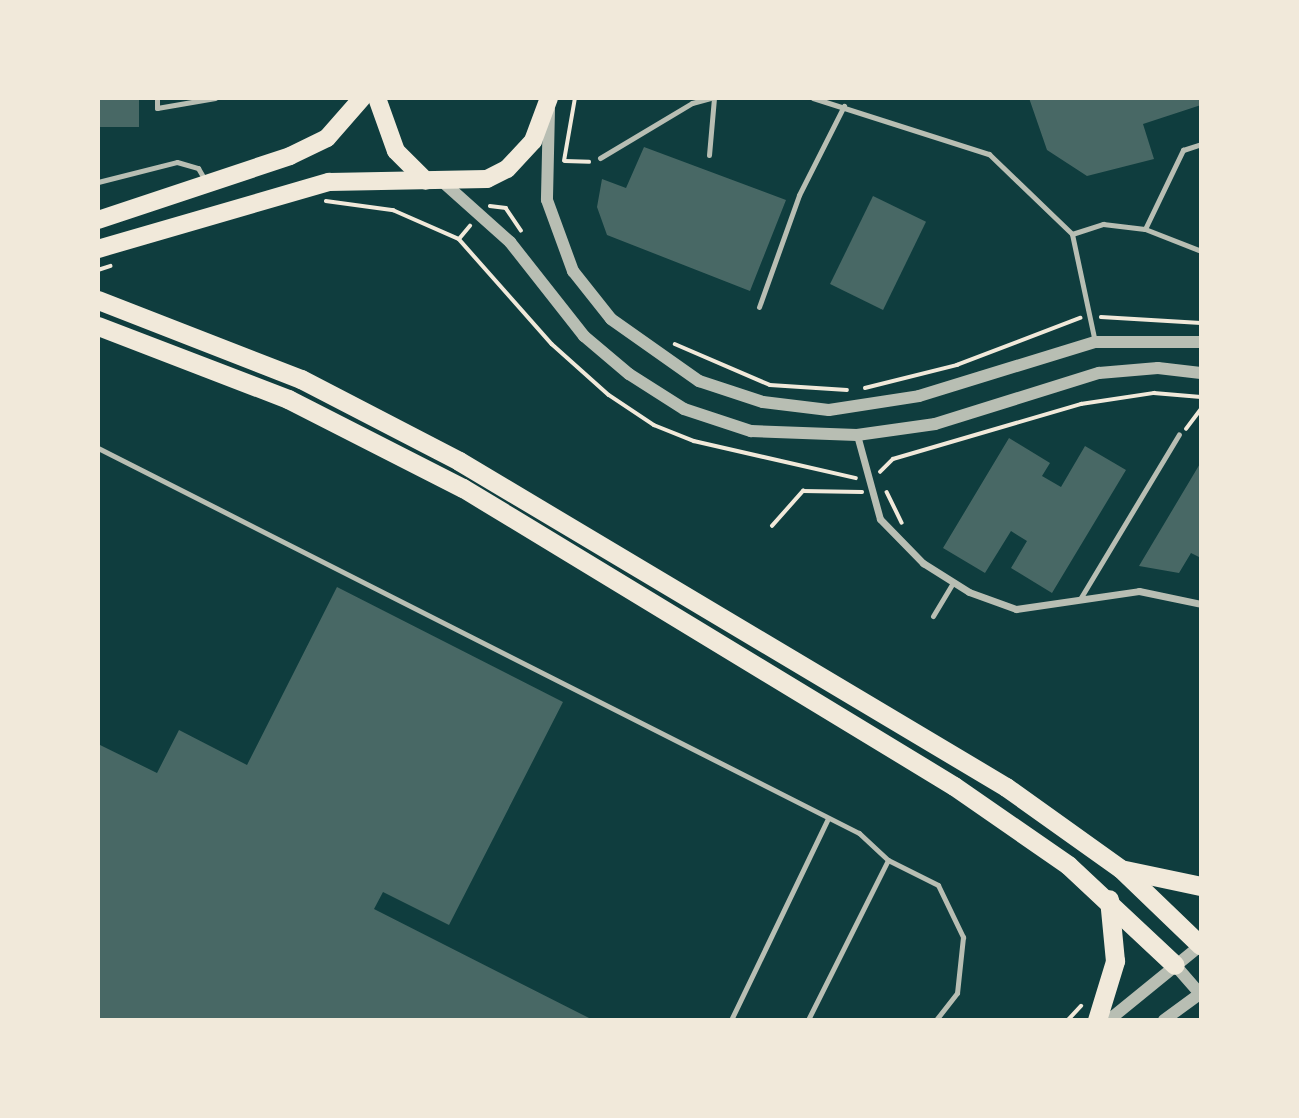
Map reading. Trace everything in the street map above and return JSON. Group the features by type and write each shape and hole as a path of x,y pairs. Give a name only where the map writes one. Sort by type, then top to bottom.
{"highway":[{"path":"98,300 265,363 412,434 1006,787 1121,869 1201,946"},
{"path":"98,326 288,399 463,488 954,786 1109,899 1175,965"},
{"path":"1121,869 1201,886"},
{"path":"1097,1020 1115,961 1109,899"}],"main road":[{"path":"103,218 207,185 327,138 362,98"},
{"path":"377,98 396,151 426,181"},
{"path":"103,248 317,185 426,181 444,183 487,178 507,169 533,141 549,98"}],"street":[{"path":"549,98 547,200 564,254 611,318 699,380 763,402 829,410 919,396 1095,342 1201,342"},
{"path":"444,183 480,213 584,337 684,409 751,431 857,435 935,424 1099,373 1158,368 1201,373"},
{"path":"857,435 880,519 923,563 953,583 1016,610 1139,591 1201,604"},
{"path":"1109,1020 1201,946"},
{"path":"1164,1020 1201,994 1175,965"}],"lane":[{"path":"157,98 157,108 215,98"},
{"path":"600,158 692,103 713,98 709,155"},
{"path":"813,98 989,154 1072,234 1095,342"},
{"path":"759,307 799,195 844,106"},
{"path":"1145,229 1183,150 1201,144"},
{"path":"98,183 177,162 198,168 207,185"},
{"path":"1072,234 1103,223 1145,229 1201,251"},
{"path":"1080,599 1179,434"},
{"path":"98,448 828,818 888,860 938,885 963,937 957,993 936,1020"},
{"path":"933,616 953,583"},
{"path":"731,1020 828,818"},
{"path":"808,1020 888,860"}],"path":[{"path":"563,170 575,98"},
{"path":"564,161 600,158"},
{"path":"317,185 318,198 328,202 393,209 459,239 480,213 495,202 528,240"},
{"path":"671,342 770,385 855,390 957,365 1090,317 1201,323"},
{"path":"1154,393 1201,397"},
{"path":"1179,434 1201,409"}],"building":[{"path":"98,98 139,98 139,127 98,127"},
{"path":"1029,98 1201,98 1201,105 1143,124 1154,159 1087,176 1047,150"},
{"path":"644,147 786,200 750,291 607,235 597,207 602,179 626,188"},
{"path":"873,196 926,222 883,310 830,284"},
{"path":"1009,438 1050,463 1042,476 1061,487 1085,446 1126,470 1052,593 1011,568 1027,541 1011,531 985,573 943,548"},
{"path":"1201,462 1201,558 1191,553 1179,573 1139,566"},
{"path":"337,587 563,702 449,925 383,892 374,909 593,1020 98,1020 98,744 157,773 179,730 247,765"}]}
